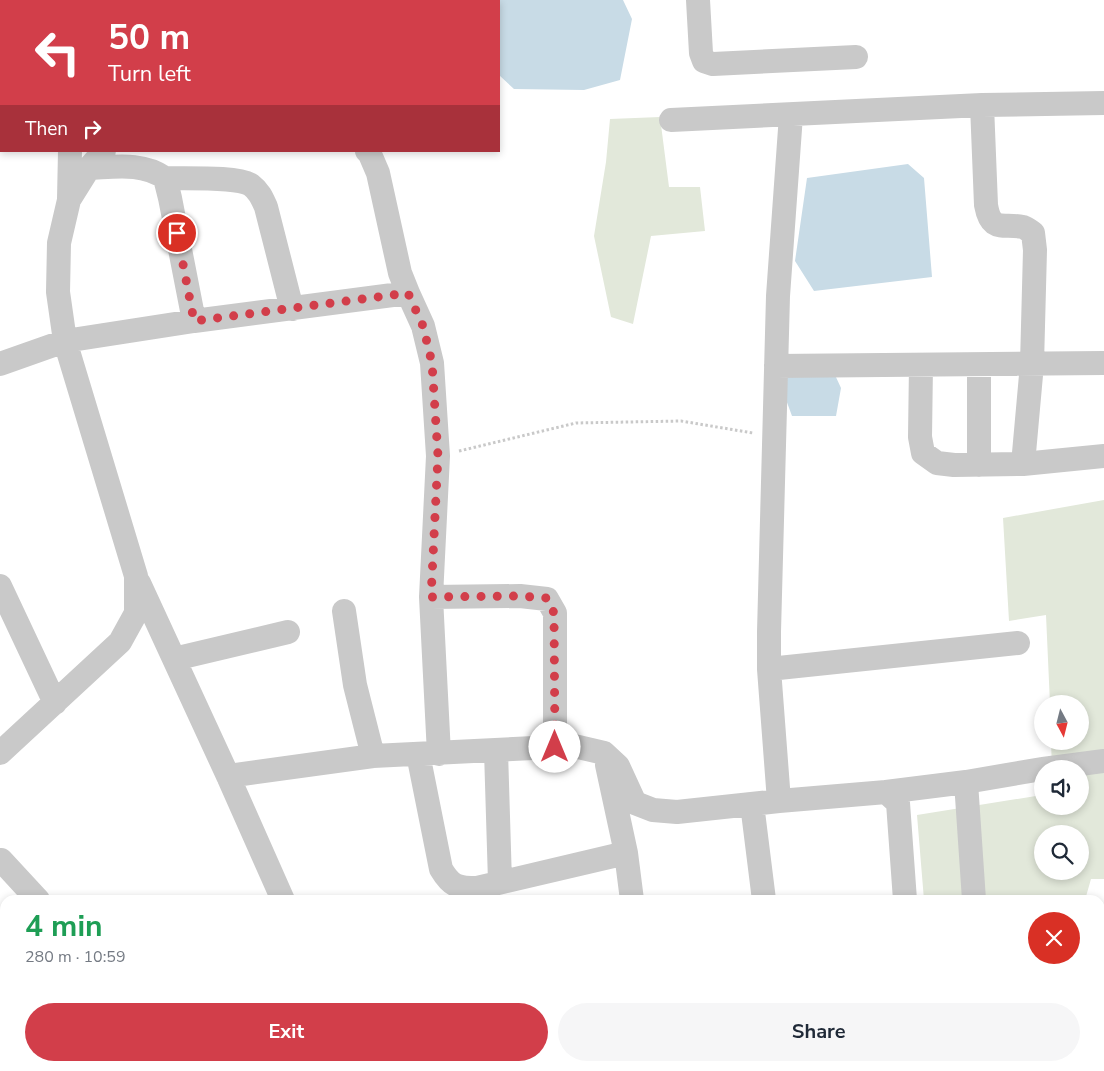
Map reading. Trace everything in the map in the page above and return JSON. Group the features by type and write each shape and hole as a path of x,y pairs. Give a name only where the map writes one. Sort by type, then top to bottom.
{"street":[{"path":"698,0 701,53 704,61 713,64 856,57"},
{"path":"671,120 982,105 1104,103"},
{"path":"982,105 988,216 993,223 1003,227 1024,227 1033,233 1035,250 1032,364 1022,464"},
{"path":"779,801 768,669 778,296 791,115"},
{"path":"70,152 70,200 59,243 58,292 65,341 136,576 281,895"},
{"path":"369,152 378,173 400,273 423,326 432,363 438,456 431,597 429,754 441,869 448,880 460,888 477,888 626,853"},
{"path":"70,200 96,160 154,171 165,178 231,180 249,184 261,194 266,207 292,309"},
{"path":"165,178 194,321"},
{"path":"0,364 65,341 194,321 408,293"},
{"path":"776,366 1104,363"},
{"path":"921,365 920,437 923,453 937,463 954,465 1022,464 1104,456"},
{"path":"979,365 979,464"},
{"path":"0,752 120,642 136,613 136,576"},
{"path":"0,586 55,703"},
{"path":"431,597 520,596 547,598 554,613 555,747"},
{"path":"344,611 355,685 373,756"},
{"path":"174,659 288,632"},
{"path":"768,669 1018,643"},
{"path":"228,776 373,756 574,746 604,753 618,766 635,802 653,810 677,812 886,792 966,782 1034,771"},
{"path":"496,751 500,882"},
{"path":"604,753 626,853 631,895"},
{"path":"1089,763 1104,761"},
{"path":"966,782 974,895"},
{"path":"886,792 898,803 905,895"},
{"path":"752,804 763,895"},
{"path":"1,860 33,895"}],"path":[{"path":"438,456 576,423 681,421 774,436"}],"shaded area":[{"path":"660,117 669,187 700,187 705,231 651,236 633,324 611,317 594,236 606,162 610,119"},
{"path":"1104,500 1104,879 1091,879 1086,895 924,895 917,815 1034,796 1034,815 1089,815 1089,760 1052,760 1051,750 1089,750 1089,695 1050,695 1046,615 1009,621 1003,518"}],"water":[{"path":"500,0 623,0 632,19 620,80 584,90 514,89 500,76"},
{"path":"908,164 924,178 932,277 814,291 795,261 807,178"},
{"path":"796,366 835,375 841,388 836,416 792,416 781,386"}],"route":[{"path":"177,233 194,321 408,293 423,326 432,363 438,456 431,597 520,596 547,598 554,613 555,747"}]}
